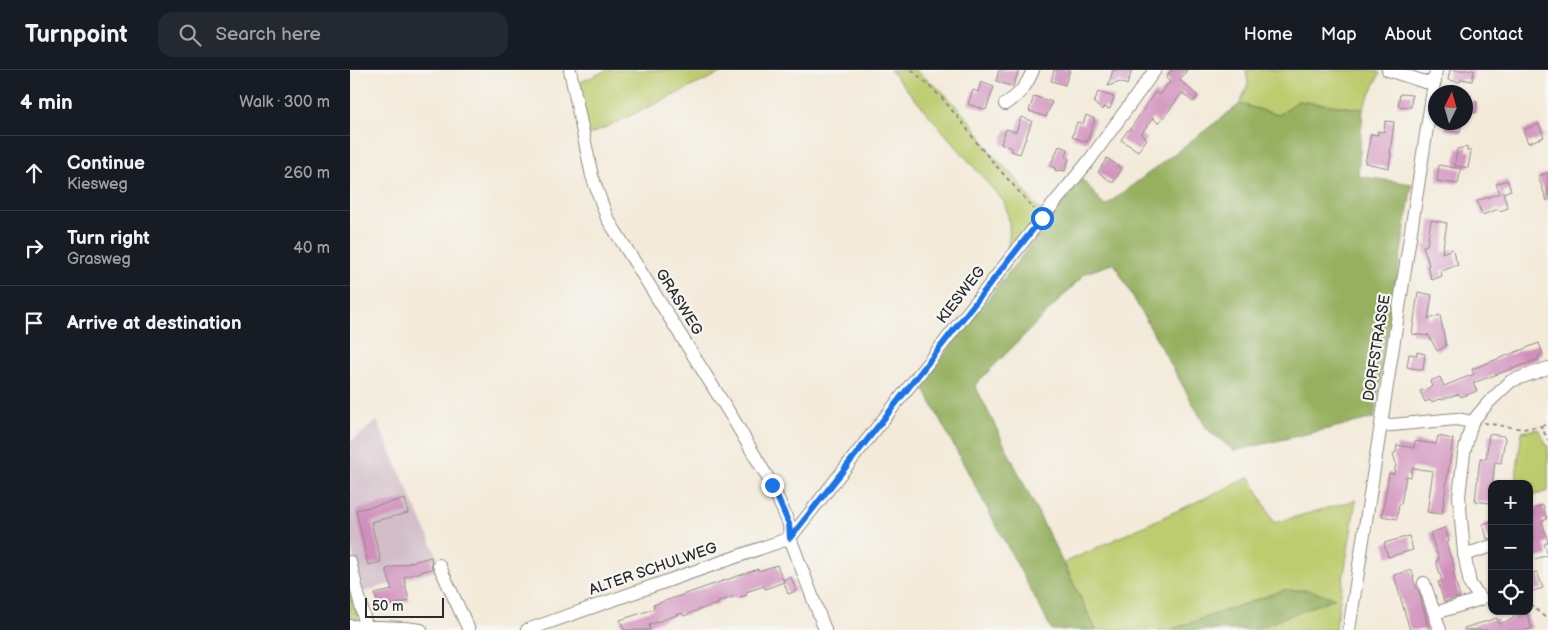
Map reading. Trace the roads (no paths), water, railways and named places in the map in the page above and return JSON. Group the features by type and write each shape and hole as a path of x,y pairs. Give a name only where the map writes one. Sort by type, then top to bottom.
{"street":[{"name":"GRASWEG","path":"570,70 592,176 607,218 764,471 789,524 790,538"},
{"path":"1006,104 1016,97 1027,84 1033,70"},
{"name":"KIESWEG","path":"790,538 1088,162 1155,70"},
{"path":"1388,70 1425,82 1436,76"},
{"name":"DORFSTRASSE","path":"1349,630 1436,76"},
{"path":"1435,613 1481,599 1470,584 1464,555 1459,496 1464,453 1472,422 1511,381 1548,368"},
{"path":"1381,426 1456,419 1472,422"},
{"name":"ALTER SCHULWEG","path":"527,630 790,538"},
{"path":"790,538 826,630"},
{"path":"1464,555 1488,547"},
{"path":"350,562 369,628"},
{"path":"439,565 469,630"},
{"path":"1424,584 1440,630"},
{"path":"350,626 421,630"}]}
